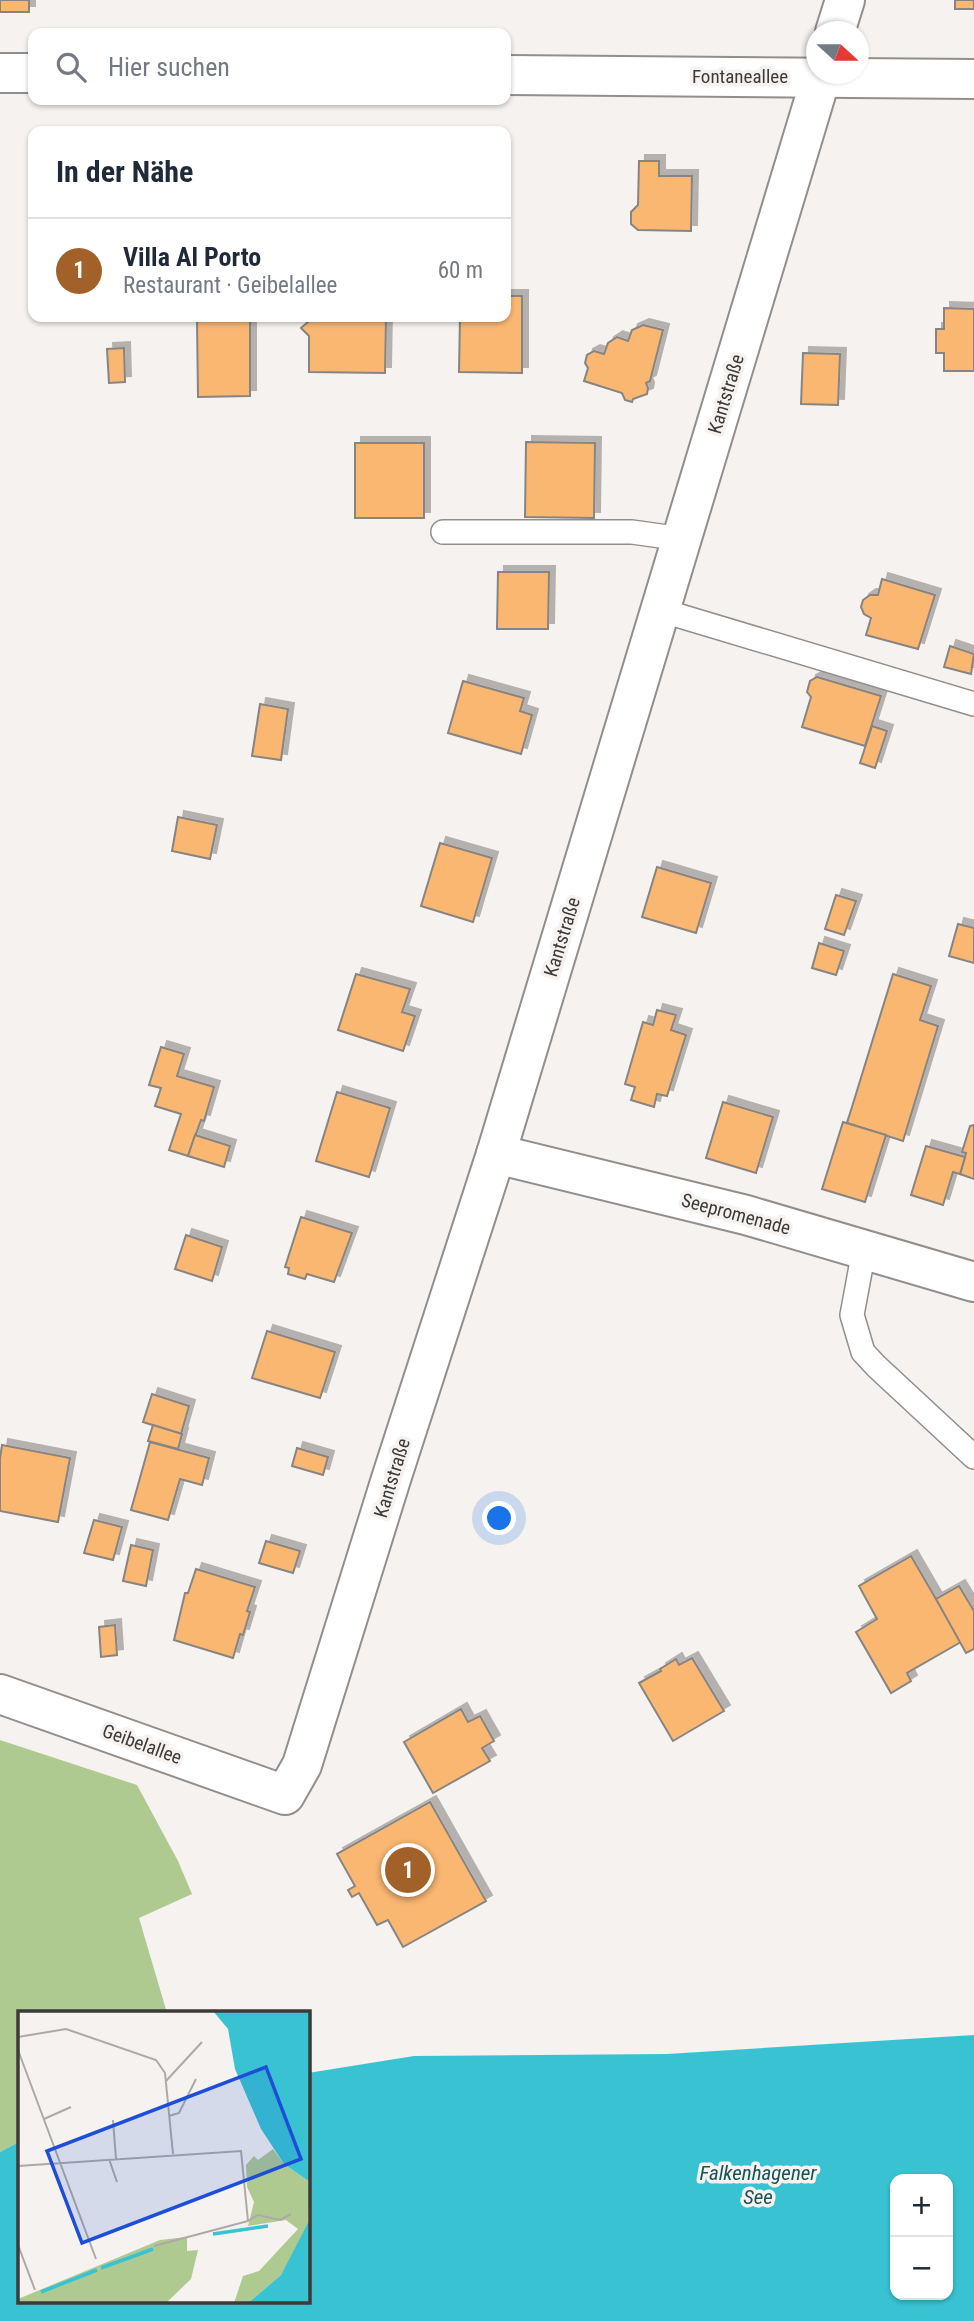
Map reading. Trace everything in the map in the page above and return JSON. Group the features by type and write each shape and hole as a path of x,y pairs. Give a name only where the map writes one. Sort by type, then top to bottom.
{"street":[{"path":"838,21 845,0"},
{"path":"0,73 28,73"},
{"name":"Fontaneallee","path":"511,75 806,75"},
{"name":"Fontaneallee","path":"869,76 974,79"},
{"name":"Kantstraße","path":"285,1795 302,1765 496,1154 819,84"},
{"name":"Seepromenade","path":"496,1154 746,1214 974,1282"},
{"name":"Geibelallee","path":"0,1693 285,1795"}],"lane":[{"path":"443,532 632,532 682,539"},
{"path":"660,611 974,704"},
{"path":"864,1250 852,1315 863,1352 974,1457"}],"green space":[{"path":"0,1740 137,1785 178,1861 192,1894 139,1918 166,2011 18,2011 18,2143 0,2152"}],"water":[{"name":"Falkenhagener See","path":"974,2035 974,2321 0,2321 0,2152 18,2143 18,2304 310,2304 310,2073 414,2056 667,2054"}],"building":[{"path":"0,0 29,0 29,12 0,12"},
{"path":"955,0 974,0 974,9 955,9"},
{"path":"639,161 659,161 659,176 692,176 691,231 638,230 631,224 631,212 638,205"},
{"path":"511,296 522,296 522,373 459,372 460,322 511,322"},
{"path":"944,308 974,309 974,371 944,371 944,353 936,353 936,329 944,329"},
{"path":"197,322 250,322 250,396 198,397"},
{"path":"308,322 386,322 385,373 309,372 309,336 301,328"},
{"path":"643,325 663,330 650,381 646,383 647,394 633,399 632,402 625,400 622,393 584,381 588,368 585,363 587,355 594,351 604,354 608,343 617,337 628,341 632,330"},
{"path":"124,348 125,382 109,383 107,349"},
{"path":"803,353 840,354 838,405 801,404"},
{"path":"526,442 595,443 594,518 525,517"},
{"path":"355,443 424,443 424,518 355,518"},
{"path":"498,572 549,572 548,629 497,629"},
{"path":"882,579 935,595 918,649 866,635 871,618 864,614 861,607 863,600 870,595 878,595"},
{"path":"950,646 974,654 971,674 944,667"},
{"path":"817,677 881,696 865,746 802,727 811,697 807,692 810,681"},
{"path":"463,681 524,698 520,711 532,715 521,754 448,733"},
{"path":"260,704 288,709 281,760 252,756"},
{"path":"872,726 887,731 875,768 860,763"},
{"path":"178,817 217,825 210,859 172,851"},
{"path":"440,843 492,858 473,922 421,906"},
{"path":"657,867 711,883 696,933 642,917"},
{"path":"836,895 856,901 844,935 825,929"},
{"path":"958,924 974,928 974,963 949,956"},
{"path":"819,943 844,951 836,975 812,968"},
{"path":"356,974 410,989 402,1012 415,1016 403,1051 338,1030"},
{"path":"893,974 931,986 920,1020 938,1026 903,1141 847,1123"},
{"path":"657,1010 676,1015 671,1030 686,1035 667,1096 657,1094 654,1107 631,1100 635,1087 625,1084 643,1022 653,1025"},
{"path":"161,1047 184,1054 177,1076 214,1087 204,1121 201,1120 188,1156 169,1150 181,1114 155,1106 161,1088 149,1085"},
{"path":"337,1092 390,1108 369,1177 316,1161"},
{"path":"723,1102 773,1117 756,1173 706,1158"},
{"path":"843,1122 886,1135 865,1202 822,1189"},
{"path":"974,1125 974,1179 960,1174 966,1153 962,1152 970,1126"},
{"path":"195,1135 230,1146 224,1167 188,1156"},
{"path":"926,1146 965,1157 960,1174 953,1172 943,1205 911,1195"},
{"path":"301,1217 352,1233 334,1282 307,1274 305,1279 288,1274 289,1268 285,1267"},
{"path":"186,1235 222,1247 212,1281 175,1269"},
{"path":"267,1331 335,1352 320,1398 252,1378"},
{"path":"152,1394 189,1406 181,1434 143,1422"},
{"path":"153,1425 182,1434 178,1449 148,1441"},
{"path":"150,1442 209,1458 202,1485 180,1479 168,1520 131,1510"},
{"path":"2,1445 70,1458 58,1522 0,1511"},
{"path":"297,1448 328,1457 323,1475 292,1466"},
{"path":"94,1520 122,1527 113,1560 84,1553"},
{"path":"266,1541 300,1551 293,1573 259,1563"},
{"path":"131,1545 153,1550 146,1586 123,1581"},
{"path":"911,1556 961,1642 907,1673 911,1681 891,1693 856,1632 877,1619 859,1586"},
{"path":"196,1569 255,1587 243,1635 240,1634 233,1658 174,1640 185,1593 188,1593"},
{"path":"959,1586 974,1611 974,1649 966,1653 936,1599"},
{"path":"115,1625 117,1655 101,1657 99,1627"},
{"path":"692,1658 724,1711 673,1741 639,1683 676,1659 679,1665"},
{"path":"461,1709 468,1722 480,1716 494,1741 482,1748 490,1761 433,1793 404,1742"},
{"path":"430,1802 486,1901 403,1947 388,1920 377,1925 359,1893 352,1897 348,1890 355,1886 337,1854"}],"place":[{"name":"Villa Al Porto","path":"408,1870"}]}
